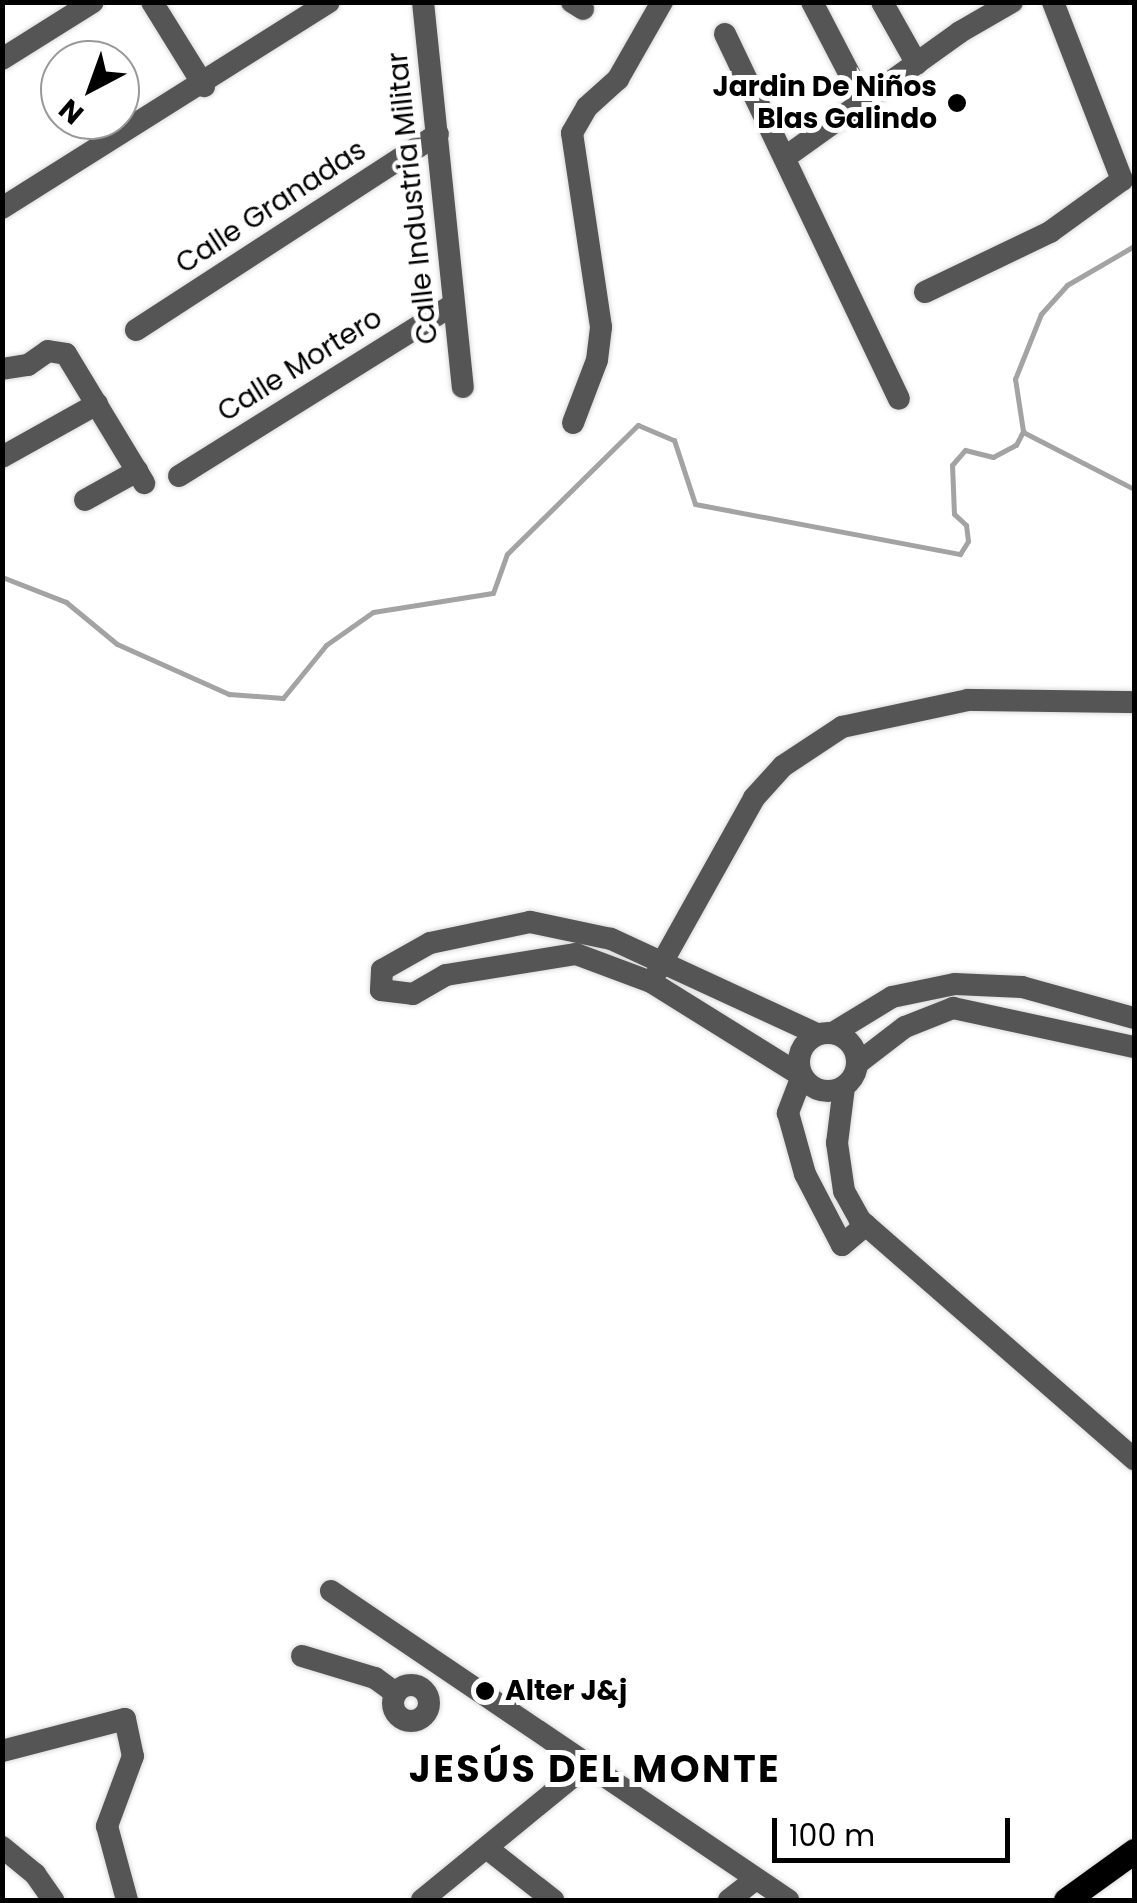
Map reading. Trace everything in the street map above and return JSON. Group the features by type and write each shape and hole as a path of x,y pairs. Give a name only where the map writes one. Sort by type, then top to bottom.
{"main road":[{"path":"1066,1900 1134,1851"}],"street":[{"path":"2,59 93,2"},
{"path":"152,2 204,86"},
{"path":"2,208 204,86 329,2"},
{"name":"Calle Industria Militar","path":"423,2 463,388"},
{"path":"573,423 598,360 602,327 572,133 587,107 618,79 662,2"},
{"path":"812,2 864,102"},
{"path":"882,2 917,64"},
{"path":"960,32 971,2"},
{"path":"787,156 960,32 1012,2"},
{"path":"925,292 1050,232 1122,180 1053,2"},
{"path":"725,34 787,156 899,399"},
{"name":"Calle Granadas","path":"136,330 438,134"},
{"name":"Calle Mortero","path":"179,476 453,306"},
{"path":"2,368 28,365 48,351 66,354 140,477 85,500"},
{"path":"2,457 97,404"},
{"path":"651,982 754,798 783,766 842,728 968,700 1134,702"},
{"path":"844,1087 825,1092 651,982 576,954 446,975 413,994 381,990 382,970 430,943 530,922 612,939 663,960 825,1034 848,1040 858,1063"},
{"path":"866,1225 842,1245 805,1174 788,1113 802,1076 802,1048 892,997 955,984 1022,987 1134,1018"},
{"path":"1134,1047 953,1008 905,1027 858,1063 844,1087 837,1144 844,1191 866,1225 1134,1459"},
{"path":"332,1591 788,1900"},
{"path":"302,1656 374,1678 396,1692 413,1685 428,1695 458,1677"},
{"path":"2,1751 124,1719 133,1756 107,1826 127,1900"},
{"path":"422,1900 488,1850 586,1766"},
{"path":"2,1847 35,1874 53,1900"},
{"path":"488,1850 553,1900"},
{"path":"729,1900 755,1880"}],"waterway":[{"path":"2,577 66,602 117,644 229,694 283,698 326,645 373,612 493,593 507,554 638,425 674,440 695,504 960,554 968,541 966,525 954,514 952,465 965,450 993,457 1016,445 1023,431 1015,379 1041,314 1067,285 1134,246"},
{"path":"1023,432 1134,489"}],"place":[{"name":"Jardin De Niños Blas Galindo","path":"957,103"},
{"name":"Alter J&j","path":"485,1691"}],"district":[{"name":"JESÚS DEL MONTE","path":"595,1769"}]}
